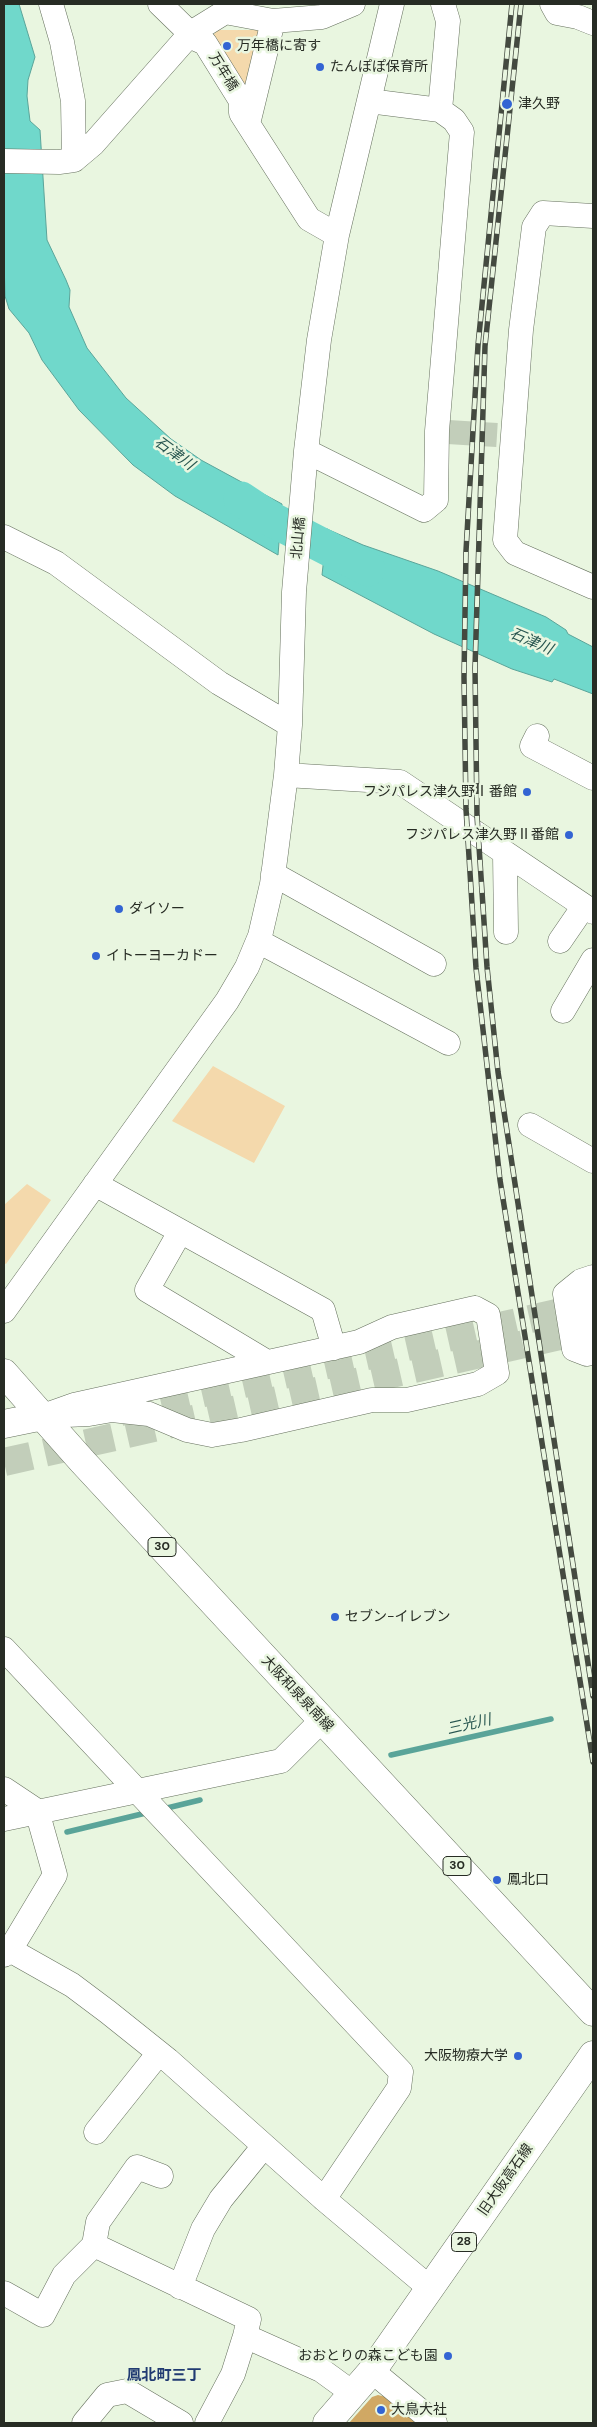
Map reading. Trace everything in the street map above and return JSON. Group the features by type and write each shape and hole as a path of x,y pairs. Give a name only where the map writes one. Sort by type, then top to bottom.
{"main road":[{"name":"大阪和泉泉南線","path":"4,1373 593,2012"},
{"path":"4,1424 43,1416"},
{"name":"旧大阪高石線","path":"327,2423 372,2371 593,2055"}],"street":[{"path":"51,4 62,42 73,101 66,161"},
{"path":"160,4 198,38"},
{"path":"4,161 66,161 93,144 227,8 273,22 322,16 353,4"},
{"name":"北山橋","path":"4,1311 227,1001 247,967 258,941 273,874 286,775 290,725 294,592 306,451 319,340 337,235 392,4"},
{"path":"440,110 448,21 444,4"},
{"path":"552,4 556,13 578,17 593,23"},
{"path":"243,113 273,22"},
{"path":"198,38 192,50 229,108 243,113 309,220 337,235"},
{"path":"306,451 424,510 436,500 443,432 462,132 454,120 440,110 369,102"},
{"path":"593,216 543,212 534,227 504,435 505,540 515,553 593,587"},
{"path":"4,537 56,563 219,683 290,725"},
{"path":"537,736 532,746 593,778"},
{"path":"286,775 400,782 588,909 560,941"},
{"path":"505,853 506,932"},
{"path":"273,874 434,964"},
{"path":"258,941 448,1043"},
{"path":"563,1011 593,960"},
{"path":"530,1125 593,1161"},
{"path":"95,1184 323,1310 334,1348"},
{"path":"180,1232 147,1290 267,1362"},
{"path":"589,1324 587,1354 574,1349 565,1294 581,1281 593,1277"},
{"path":"475,1308 488,1314 497,1373 478,1384 408,1400 372,1400 212,1435 187,1430 148,1414 112,1410 89,1414 43,1416 74,1405 359,1342 392,1327 475,1308"},
{"path":"4,1649 401,2072 400,2088 324,2199"},
{"path":"4,1819 37,1811 140,1796 281,1761 322,1720"},
{"path":"4,1788 37,1811 55,1874 7,1953 72,1985 159,2053 324,2199 431,2289"},
{"path":"96,2132 159,2053"},
{"path":"180,2287 203,2229 221,2199 264,2146"},
{"path":"4,2293 43,2315 64,2275 94,2245 98,2222 137,2166 161,2176"},
{"path":"94,2245 249,2319 233,2374 207,2423"},
{"path":"245,2336 320,2370 354,2394"},
{"path":"372,2371 434,2423"},
{"path":"84,2423 107,2395 127,2391 181,2423"}],"shaded area":[{"path":"217,30 258,30 263,36 246,94 212,37"},
{"path":"213,1066 285,1106 254,1163 172,1121"},
{"path":"27,1184 51,1200 6,1264 4,1263 4,1205"},
{"name":"大鳥大社","path":"378,2395 386,2397 416,2423 349,2423 372,2397"}],"water":[{"path":"4,4 19,4 35,57 28,80 27,96 30,121 40,130 47,240 70,290 69,307 87,348 126,398 171,439 201,460 282,504 278,555 175,496 133,465 79,410 42,360 29,333 9,309 5,296 4,259"},
{"path":"327,529 363,545 438,571 546,617 566,630 568,634 593,647 593,694 554,679 552,682 512,669 434,634 322,575"}],"waterway":[{"name":"石津川","path":"241,499 271,519 368,569"},
{"name":"三光川","path":"391,1755 551,1719"},
{"name":"三光川","path":"163,1809 200,1800"},
{"name":"三光川","path":"67,1832 150,1812"}],"tunnel":[{"path":"448,432 497,435"},
{"path":"120,1412 579,1308"},
{"path":"4,1462 586,1330"}],"railway":[{"path":"512,4 478,345 466,551 464,677 466,809 476,968 500,1180 593,1762"},
{"path":"521,4 485,346 475,668 477,816 487,967 498,1072 593,1696"}],"place":[{"name":"万年橋に寄す","path":"227,46"},
{"name":"たんぽぽ保育所","path":"320,67"},
{"name":"津久野","path":"507,104"},
{"name":"フジパレス津久野Ⅰ番館","path":"527,792"},
{"name":"フジパレス津久野Ⅱ番館","path":"569,835"},
{"name":"ダイソー","path":"119,909"},
{"name":"イトーヨーカドー","path":"96,956"},
{"name":"セブン-イレブン","path":"335,1617"},
{"name":"鳳北口","path":"497,1880"},
{"name":"大阪物療大学","path":"518,2056"},
{"name":"おおとりの森こども園","path":"448,2356"},
{"name":"大鳥大社","path":"381,2410"}],"district":[{"name":"鳳北町三丁","path":"164,2376"}]}
